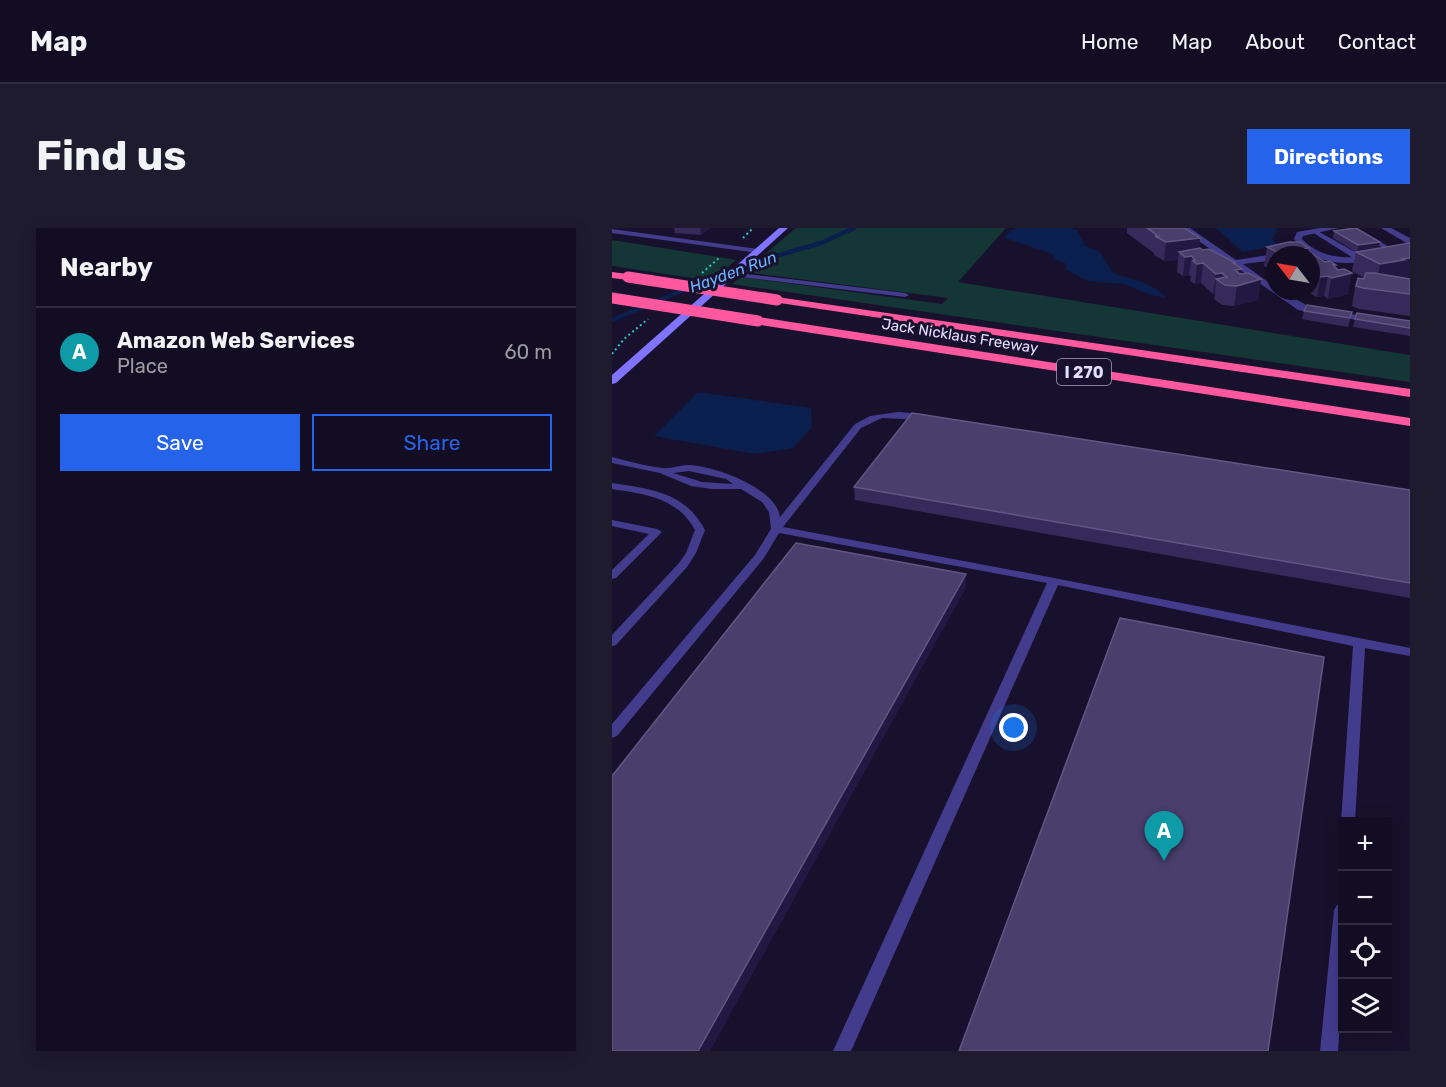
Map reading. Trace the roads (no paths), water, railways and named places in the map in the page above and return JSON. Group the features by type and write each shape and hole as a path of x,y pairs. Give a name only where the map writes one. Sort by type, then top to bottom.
{"highway":[{"name":"Jack Nicklaus Freeway","path":"612,275 1410,393"},
{"name":"Jack Nicklaus Freeway","path":"612,298 1410,422"}],"main road":[{"path":"612,381 784,228"}],"street":[{"path":"1184,228 1266,285"},
{"path":"1304,246 1298,236 1335,228"},
{"path":"1385,228 1410,242"},
{"path":"1320,254 1345,261 1410,250"},
{"path":"1234,263 1266,258"},
{"path":"1289,300 1310,311 1410,326"}],"lane":[{"path":"1349,228 1395,252"},
{"path":"612,231 758,251"},
{"path":"1314,231 1361,259"},
{"path":"733,274 905,295"},
{"path":"612,733 760,556 776,529 858,426 882,414 940,419"},
{"path":"612,460 663,471 675,479 720,488 742,486 754,491 766,500 774,512 776,529"},
{"path":"612,486 648,492 679,504 691,512 700,530 691,553 683,565 612,642"},
{"path":"612,523 657,532 612,576"},
{"path":"776,529 1054,581 1410,652"},
{"path":"612,559 626,562"},
{"path":"843,1051 1054,581"},
{"path":"1348,817 1359,643"},
{"path":"1329,1051 1341,925"}],"water":[{"path":"1016,228 1077,230 1085,246 1100,252 1113,273 1149,285 1166,298 1148,294 1124,284 1088,281 1065,269 1067,264 1053,259 1053,254 1005,238 1007,233"},
{"path":"1214,228 1275,228 1277,231 1272,239 1279,245 1243,252"},
{"path":"698,392 811,408 812,427 793,448 754,454 654,436"}],"waterway":[{"name":"Hayden Run","path":"612,320 741,266 821,243 854,228"}],"place":[{"name":"Amazon Web Services","path":"1164,861"}]}
